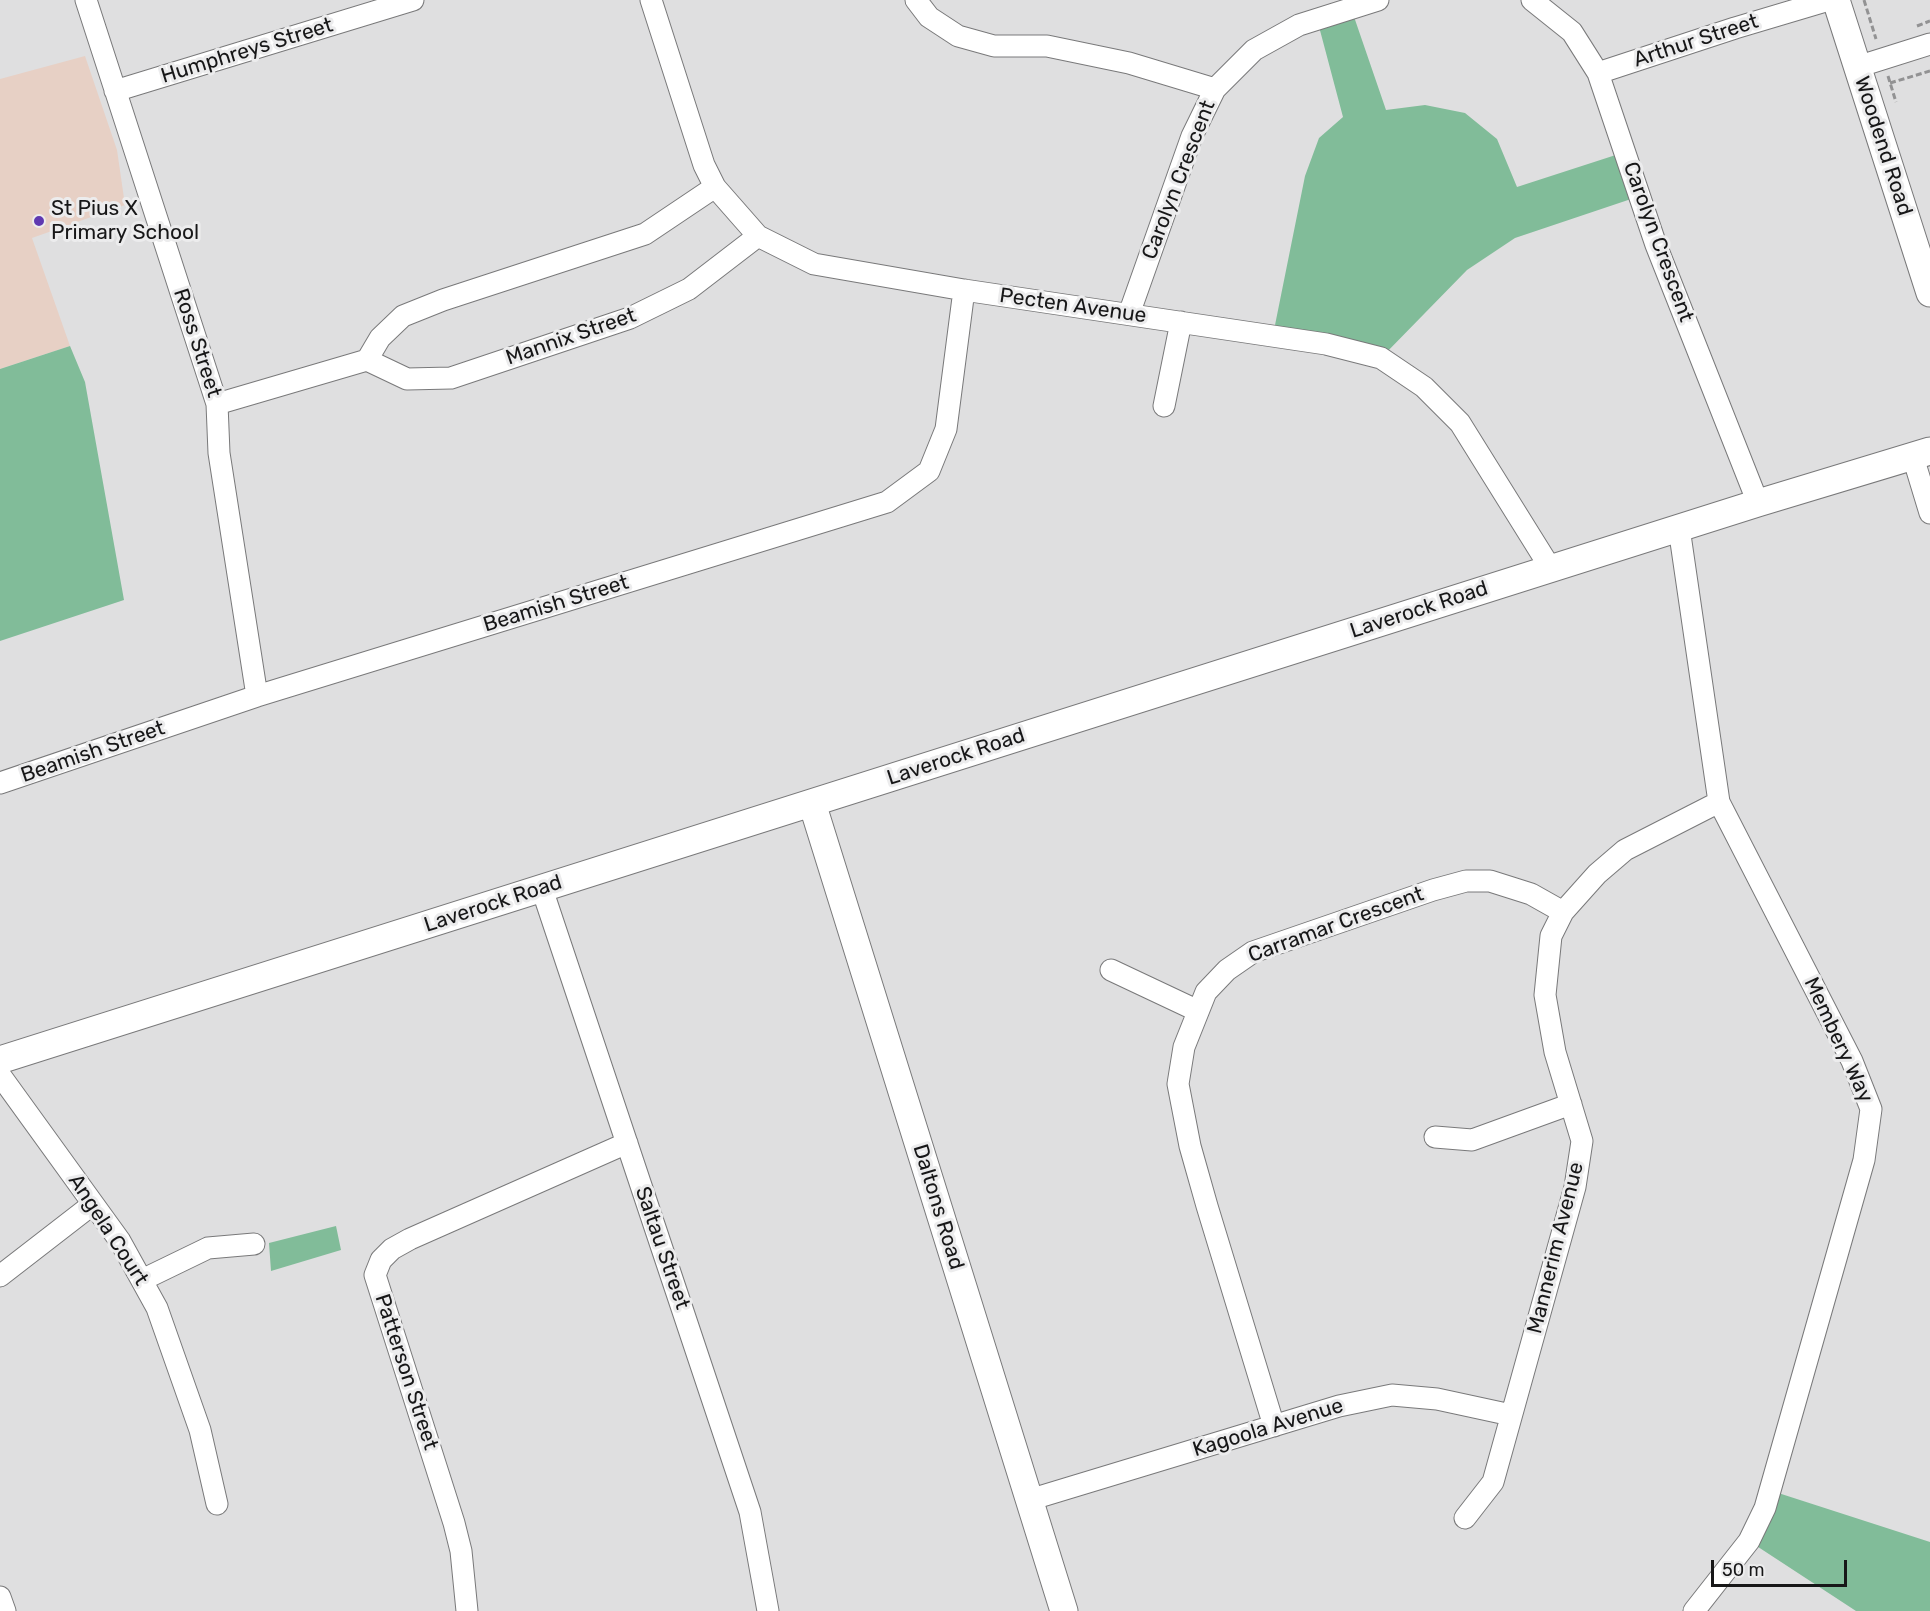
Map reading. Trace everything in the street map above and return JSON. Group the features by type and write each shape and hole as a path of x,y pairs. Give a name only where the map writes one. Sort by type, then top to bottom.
{"street":[{"name":"Ross Street","path":"86,0 217,404 219,453 257,696"},
{"name":"Humphreys Street","path":"115,91 413,0"},
{"name":"Pecten Avenue","path":"651,0 704,165 715,187 758,236 814,264 964,290 1326,344 1381,358 1424,387 1460,423 1551,568"},
{"path":"916,0 929,17 958,36 994,46 1059,48 1129,63 1215,89"},
{"name":"Carolyn Crescent","path":"1129,314 1192,136 1215,89 1254,50 1299,25 1378,0"},
{"name":"Carolyn Crescent","path":"1532,0 1572,32 1598,73 1656,245 1758,503"},
{"name":"Arthur Street","path":"1598,73 1829,0"},
{"name":"Woodend Road","path":"1836,0 1930,292"},
{"path":"1857,67 1930,44"},
{"path":"217,404 367,360 380,338 403,316 443,300 645,234 715,187"},
{"name":"Mannix Street","path":"367,360 407,378 451,378 630,318 689,289 758,236"},
{"name":"Beamish Street","path":"0,783 257,696 887,502 929,471 946,429 964,290"},
{"path":"1164,406 1181,322"},
{"path":"1921,454 1930,513"},
{"name":"Laverock Road","path":"0,1060 1551,568 1921,454"},
{"name":"Membery Way","path":"1678,528 1719,802 1852,1061 1870,1108 1864,1160 1765,1508 1749,1541 1694,1611"},
{"name":"Mannerim Avenue","path":"1465,1518 1493,1482 1575,1187 1582,1141 1555,1052 1545,995 1551,936 1563,912 1597,874 1625,850 1719,802"},
{"name":"Daltons Road","path":"812,803 1064,1611"},
{"name":"Carramar Crescent","path":"1274,1426 1190,1146 1178,1084 1184,1047 1206,992 1227,970 1253,952 1432,890 1466,881 1490,881 1532,894 1563,912"},
{"name":"Saltau Street","path":"542,889 750,1512 768,1611"},
{"path":"1111,970 1198,1011"},
{"name":"Angela Court","path":"0,1075 120,1241 157,1308 200,1430 217,1504"},
{"path":"1435,1137 1472,1140 1570,1104"},
{"name":"Patterson Street","path":"467,1611 460,1551 454,1523 375,1275 381,1260 392,1249 410,1239 627,1143"},
{"path":"0,1276 93,1204"},
{"path":"142,1280 208,1248 254,1244"},
{"name":"Kagoola Avenue","path":"1029,1500 1339,1406 1392,1395 1437,1399 1511,1415"},
{"path":"0,1597 5,1611"}],"path":[{"path":"1864,0 1876,39"},
{"path":"1890,83 1930,71"}],"shaded area":[{"name":"St Pius X Primary School","path":"85,56 117,150 125,205 32,238 70,346 0,369 0,79"}],"green space":[{"path":"1351,8 1386,110 1425,105 1465,113 1497,139 1517,187 1625,152 1640,196 1515,238 1467,270 1381,358 1273,335 1305,176 1319,138 1343,117 1317,19"},
{"path":"70,346 85,382 124,600 0,641 0,369"},
{"path":"336,1226 341,1250 271,1271 269,1243"},
{"path":"1769,1490 1930,1542 1930,1611 1856,1611 1749,1541"}],"place":[{"name":"St Pius X Primary School","path":"39,221"}]}
